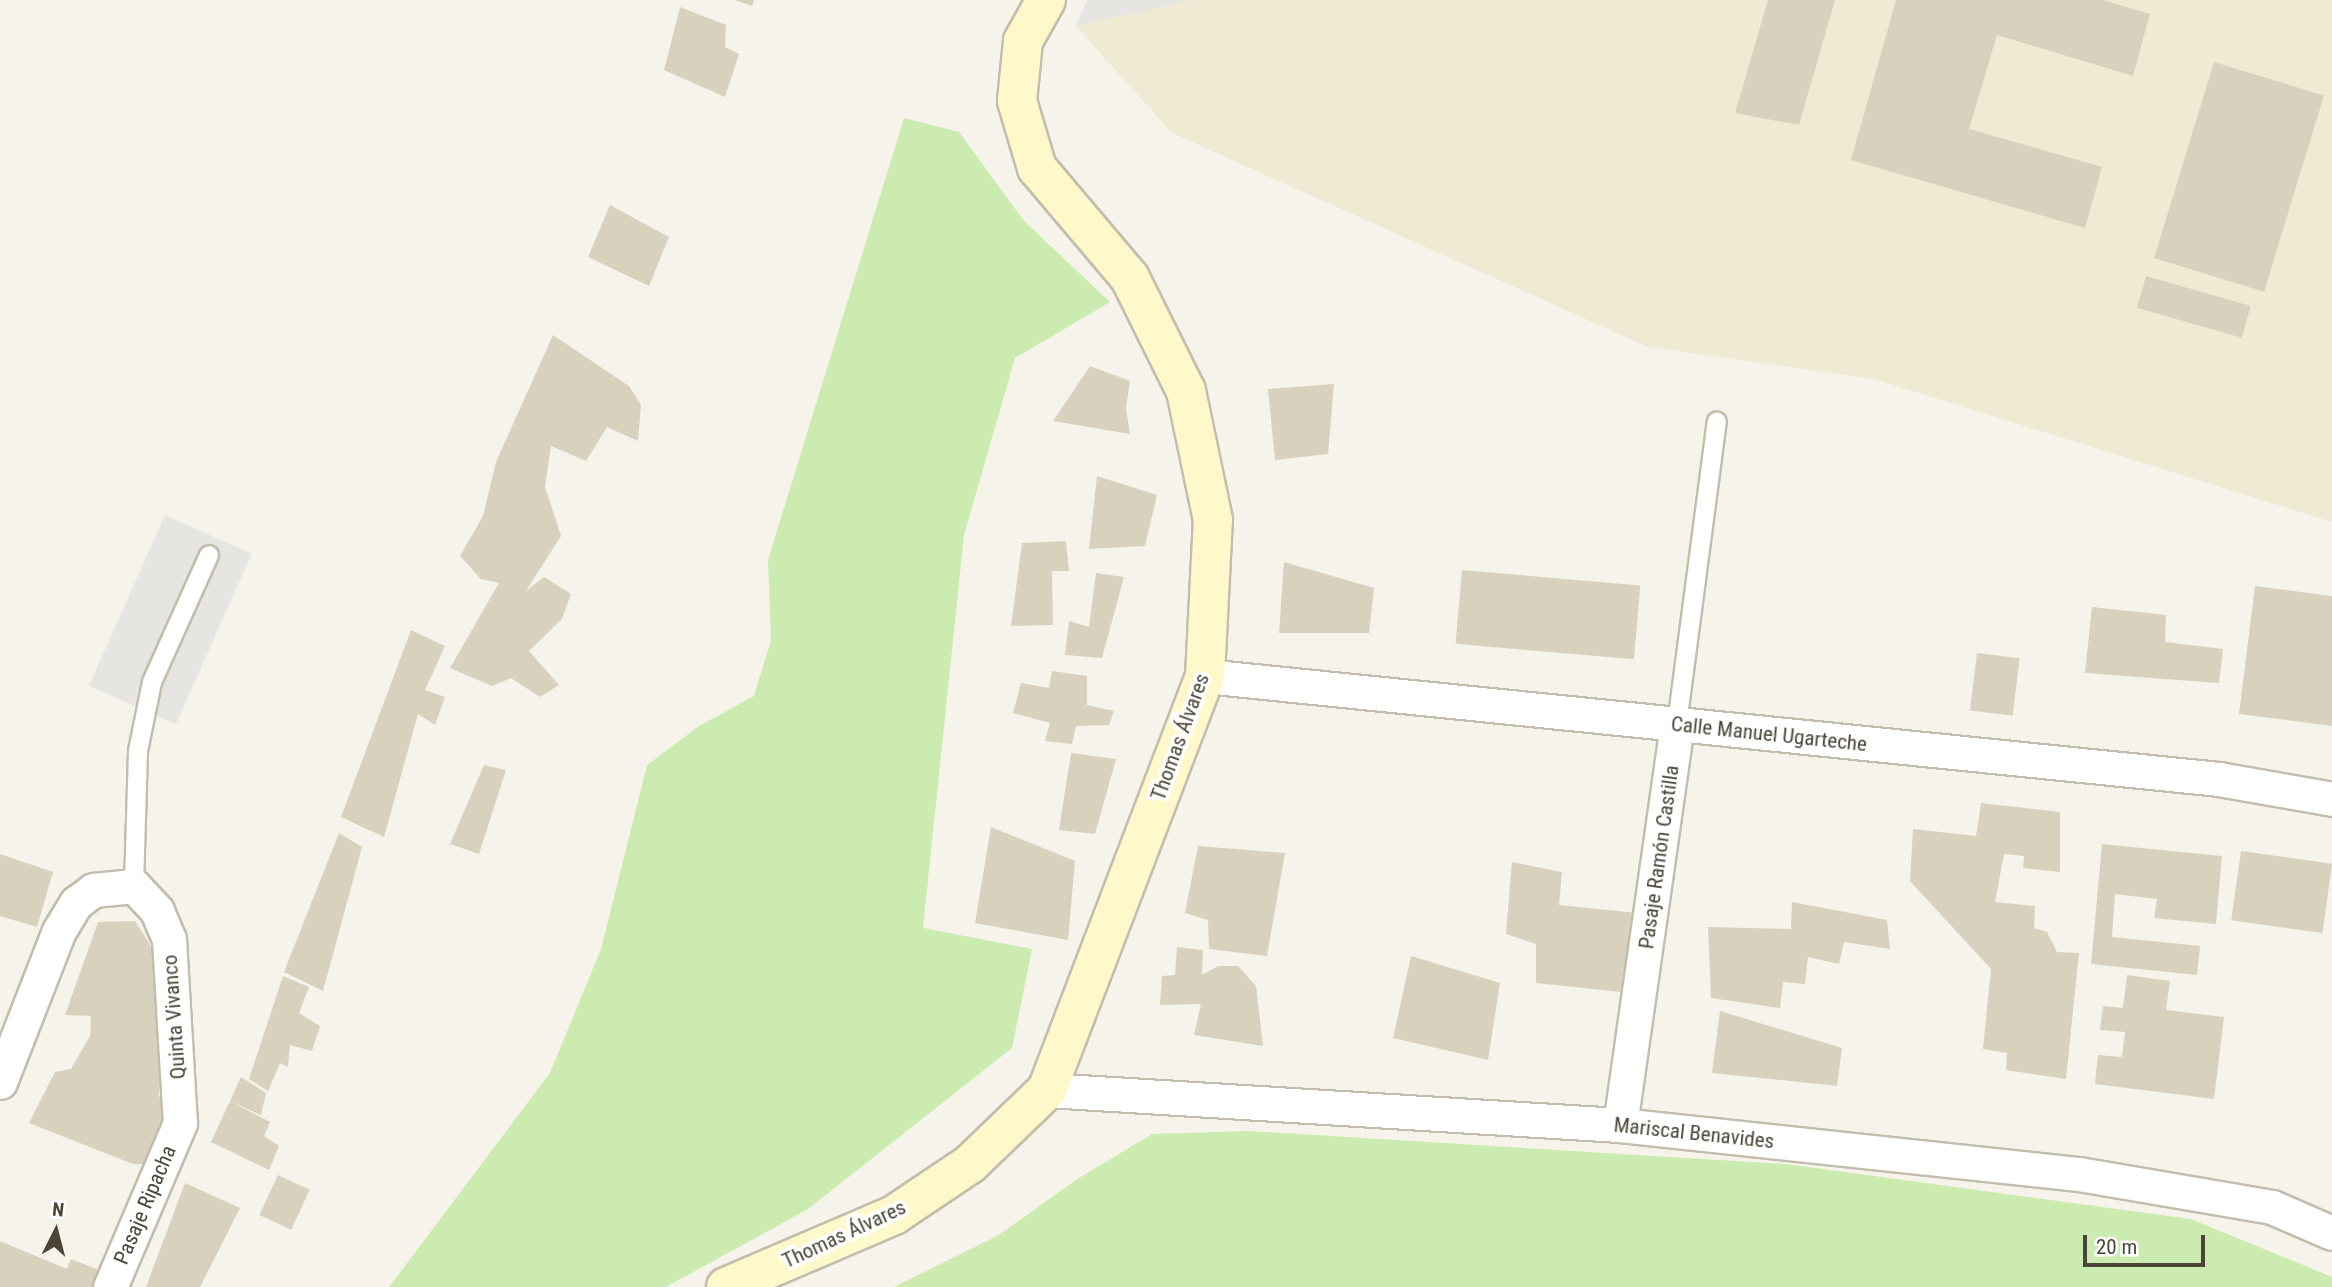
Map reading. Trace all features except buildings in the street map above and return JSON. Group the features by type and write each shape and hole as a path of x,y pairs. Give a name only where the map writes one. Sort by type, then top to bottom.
{"street":[{"name":"Thomas Álvares","path":"726,1287 894,1215 970,1164 1046,1090 1205,676 1213,520 1186,391 1130,278 1037,168 1017,101 1023,41 1046,0"},
{"name":"Calle Manuel Ugarteche","path":"1205,676 2219,779 2332,799"},
{"name":"Pasaje Ramón Castilla","path":"1620,1125 1678,724"},
{"path":"0,1082 59,931 76,903 93,890 134,887"},
{"name":"Quinta Vivanco","path":"134,887 157,911 169,939 180,1123"},
{"name":"Mariscal Benavides","path":"1046,1090 1620,1125 2079,1174 2272,1207 2332,1233"},
{"name":"Pasaje Ripacha","path":"110,1287 180,1123"}],"lane":[{"name":"Pasaje Ramón Castilla","path":"1678,724 1717,422"},
{"path":"134,887 138,751 152,682 209,555"}],"shaded area":[{"path":"1087,0 2332,0 2332,522 1874,379 1648,347 1172,133 1076,26"},
{"path":"1087,0 1192,0 1076,26"},
{"path":"165,515 252,554 176,724 89,686"}],"green space":[{"path":"904,118 959,132 1024,221 1110,302 1015,358 964,535 923,928 1032,949 1012,1048 808,1209 666,1287 389,1287 550,1073 601,949 647,765 699,726 754,696 771,640 768,560"},
{"path":"1249,1131 1786,1164 2191,1219 2332,1277 2332,1287 894,1287 997,1236 1079,1178 1152,1134"}]}
